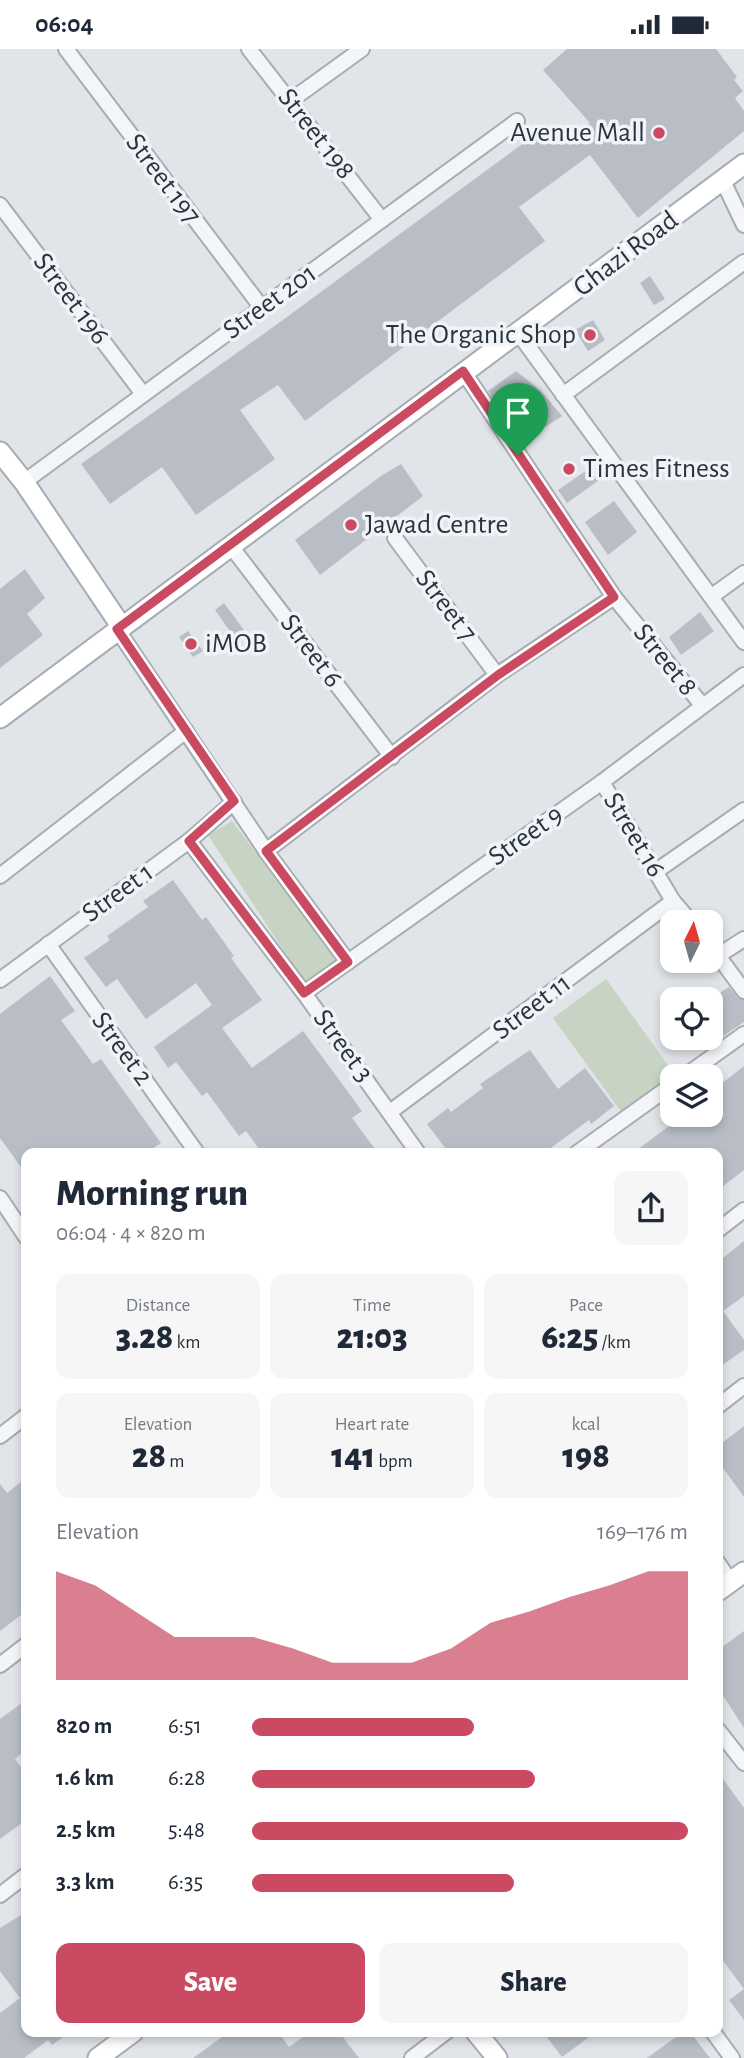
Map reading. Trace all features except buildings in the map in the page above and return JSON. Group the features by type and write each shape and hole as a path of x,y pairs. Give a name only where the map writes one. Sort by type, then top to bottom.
{"main road":[{"name":"Ghazi Road","path":"0,718 744,164"},
{"path":"3,464 23,482 119,628"},
{"path":"97,2058 126,2037"},
{"path":"481,2037 497,2058"}],"street":[{"name":"Street 197","path":"66,49 262,308"},
{"name":"Street 198","path":"249,49 382,220"},
{"path":"290,101 362,49"},
{"name":"Street 201","path":"23,482 517,121"},
{"path":"723,181 744,225"},
{"name":"Street 196","path":"0,205 143,394"},
{"path":"564,395 744,262"},
{"path":"519,334 744,642"},
{"name":"Street 8","path":"463,371 614,597 702,705"},
{"name":"Street 7","path":"395,538 498,675"},
{"name":"Street 6","path":"230,545 392,757"},
{"path":"712,596 744,572"},
{"path":"266,851 498,675 614,597"},
{"path":"119,628 266,851 348,962"},
{"name":"Street 9","path":"304,993 601,782 744,675"},
{"path":"0,876 186,731"},
{"name":"Street 16","path":"601,782 681,910"},
{"name":"Street 1","path":"0,980 189,841 234,801"},
{"path":"655,872 744,810"},
{"name":"Street 3","path":"189,841 304,993 415,1148"},
{"name":"Street 11","path":"390,1112 673,901"},
{"path":"723,947 744,939"},
{"name":"Street 2","path":"48,944 193,1148"},
{"path":"723,961 744,991"},
{"path":"702,1064 744,1034"},
{"path":"584,1148 660,1094"},
{"path":"2,1206 21,1231"},
{"path":"723,1226 744,1210"},
{"path":"723,1402 744,1386"},
{"path":"0,1436 21,1420"},
{"path":"0,1665 21,1649"},
{"path":"723,1736 744,1763"},
{"path":"0,1895 21,1879"},
{"path":"412,2058 439,2037"},
{"path":"717,2037 732,2058"}],"green space":[{"path":"232,821 340,963 304,982 208,835"},
{"path":"606,979 667,1064 660,1064 660,1086 622,1113 553,1018"}],"place":[{"name":"Avenue Mall","path":"659,133"},
{"name":"The Organic Shop","path":"590,335"},
{"name":"Times Fitness","path":"569,469"},
{"name":"Jawad Centre","path":"351,525"},
{"name":"iMOB","path":"191,644"}],"route":[{"path":"463,371 518,455 614,597 498,675 266,851 348,962 304,993 189,841 234,801 117,629 463,371"}]}
